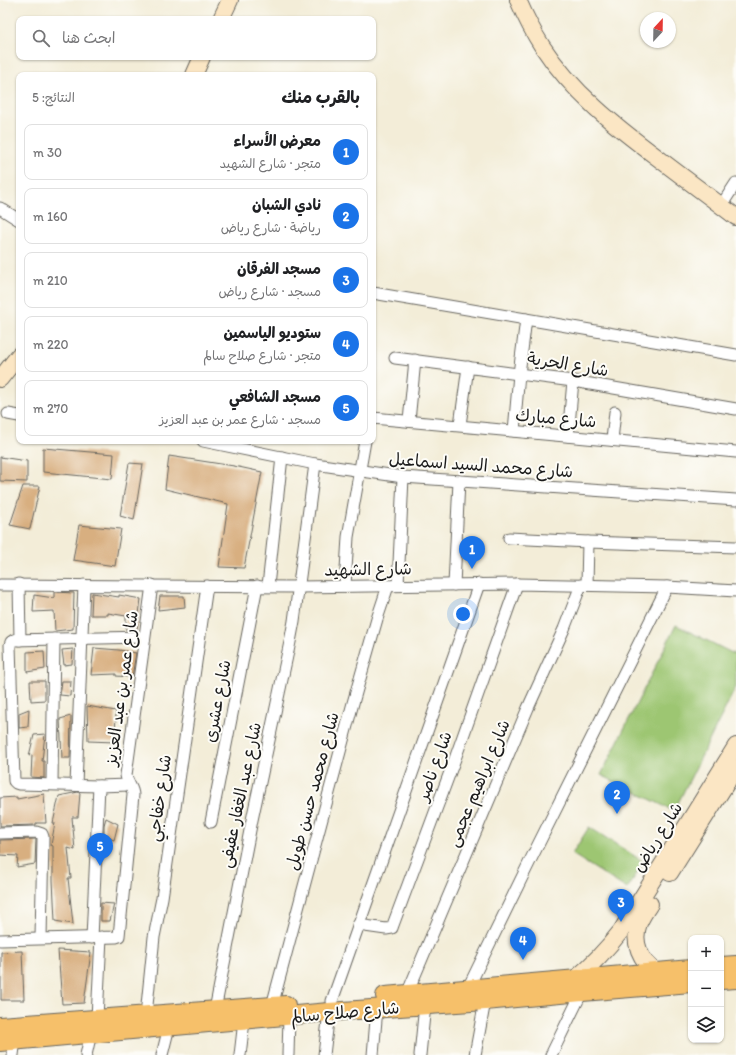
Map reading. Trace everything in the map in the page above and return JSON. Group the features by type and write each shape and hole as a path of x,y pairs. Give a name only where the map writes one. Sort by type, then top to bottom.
{"main road":[{"path":"724,966 736,965"},
{"name":"شارع صلاح سالم","path":"9,1046 146,1015 272,1006 377,1008 485,1001 657,972 688,969"},
{"path":"724,980 736,979"},
{"name":"شارع صلاح سالم","path":"0,1026 169,1027 290,1016 330,1007 407,994 468,988 688,983"}],"street":[{"path":"222,16 230,0"},
{"path":"518,0 542,46 572,85 590,103 626,135 736,217"},
{"path":"195,72 201,60"},
{"path":"722,206 736,183"},
{"path":"0,208 16,218"},
{"path":"376,294 736,355"},
{"path":"514,431 526,319"},
{"name":"شارع الحرية","path":"394,358 573,381 736,410"},
{"path":"0,379 16,359"},
{"path":"409,421 415,360"},
{"path":"460,426 468,367"},
{"path":"568,436 573,381"},
{"path":"612,440 615,412"},
{"name":"شارع مبارك","path":"376,418 736,452"},
{"name":"شارع محمد السيد اسماعيل","path":"218,444 315,464 403,477 736,500"},
{"path":"345,586 348,537 364,444"},
{"name":"شارع عشرى","path":"211,822 263,586 282,457"},
{"name":"شارع عبد الغفار عفيفى","path":"215,1010 252,820 290,642 299,587 315,464"},
{"name":"شارع محمد حسن طويل","path":"272,1006 377,619 393,586 403,477"},
{"path":"454,585 459,481"},
{"path":"509,538 736,547"},
{"name":"شارع ابراهيم عجمى","path":"407,994 528,708 584,585 588,542"},
{"name":"شارع الشهيد","path":"0,584 299,587 517,584 667,587 736,591"},
{"path":"19,584 20,640"},
{"path":"324,1055 330,1007 479,584"},
{"name":"شارع ناصر","path":"358,925 386,929 392,928 456,756 517,584"},
{"path":"76,785 84,585"},
{"name":"شارع عمر بن عبد العزيز","path":"96,938 119,936 133,795 133,792 127,782 126,775 152,585"},
{"name":"شارع خفاجي","path":"146,1015 154,937 163,891 207,586"},
{"path":"468,988 667,587"},
{"path":"129,785 99,786 19,784 14,781 10,645 14,640 144,637"},
{"path":"52,784 54,639"},
{"name":"شارع رياض","path":"657,972 647,964 640,954 637,942 637,930 641,918 666,869 736,746"},
{"name":"شارع رياض","path":"578,986 618,936 736,768"},
{"path":"86,1055 94,1026 99,786"},
{"path":"0,833 36,832 42,834 41,938"},
{"path":"0,940 96,938"},
{"path":"551,1055 578,986"},
{"path":"475,1055 485,1001"},
{"path":"420,1055 425,1005"},
{"path":"373,1055 377,1008"},
{"path":"288,1055 290,1016"},
{"path":"240,1055 244,1021"},
{"path":"162,1055 169,1027"}],"green space":[{"path":"676,625 736,655 736,687 674,811 601,775"},
{"path":"589,827 644,862 627,889 572,854"}],"building":[{"path":"43,448 114,454 112,479 43,472"},
{"path":"169,456 262,472 244,568 219,567 228,504 165,489"},
{"path":"0,457 27,461 27,482 0,481"},
{"path":"129,463 143,464 134,520 120,516"},
{"path":"23,486 40,486 30,529 10,525"},
{"path":"79,525 121,529 115,566 73,560"},
{"path":"54,592 74,593 73,629 55,631 54,611 33,612 34,595 54,598"},
{"path":"92,593 119,597 119,595 141,599 137,630 126,630 126,616 108,613 108,615 91,615"},
{"path":"160,596 184,596 185,607 158,610"},
{"path":"94,648 136,653 132,677 116,676 116,674 91,675"},
{"path":"73,649 72,664 64,665 62,650"},
{"path":"44,651 45,669 27,672 27,652"},
{"path":"30,681 45,681 45,700 31,701"},
{"path":"62,681 71,681 70,696 60,695"},
{"path":"87,706 116,711 115,742 88,741"},
{"path":"29,709 28,727 19,728 19,713"},
{"path":"71,716 70,758 62,758 60,719"},
{"path":"45,734 42,761 44,761 44,778 31,777 32,755 29,756 34,735"},
{"path":"78,792 80,793 78,817 72,817 75,850 68,848 71,878 68,878 73,924 55,921 53,846 51,845 55,823 53,823 59,796"},
{"path":"44,794 46,823 36,823 36,825 0,826 0,798 17,797 17,799"},
{"path":"106,818 118,824 114,840 104,836 104,825"},
{"path":"36,839 35,864 17,867 18,856 0,855 0,840"},
{"path":"101,903 114,904 110,921 101,921"},
{"path":"58,950 91,952 84,1003 62,1004"},
{"path":"22,951 24,1000 1,1000 1,952"}],"place":[{"name":"معرض الأسراء","path":"472,569"},
{"name":"نادي الشبان","path":"617,814"},
{"name":"مسجد الشافعي","path":"100,866"},
{"name":"مسجد الفرقان","path":"621,922"},
{"name":"ستوديو الياسمين","path":"523,960"}]}
